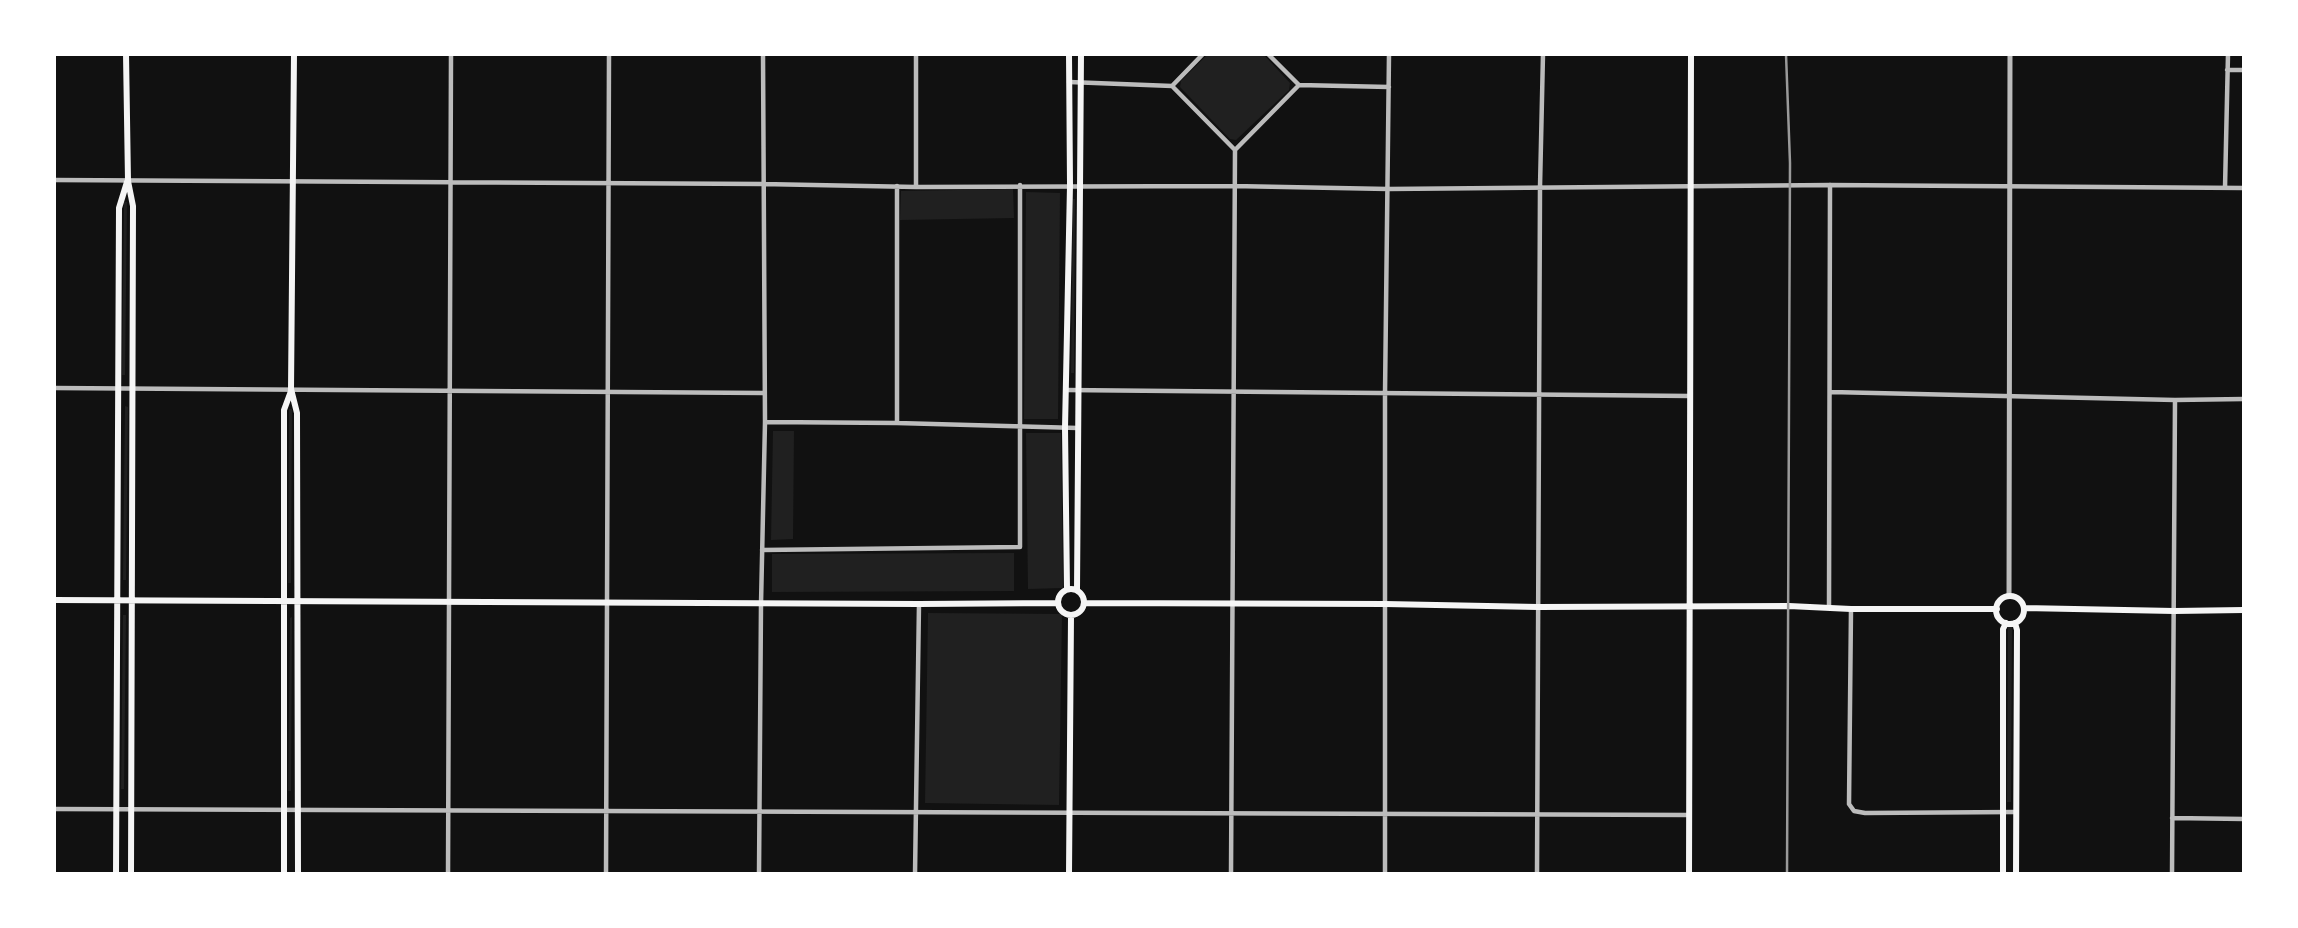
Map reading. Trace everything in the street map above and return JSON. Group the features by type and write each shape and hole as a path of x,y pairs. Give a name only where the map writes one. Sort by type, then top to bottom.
{"main road":[{"path":"127,54 128,181 133,206 131,874"},
{"path":"294,54 291,389 296,414 298,874"},
{"path":"1067,589 1065,428 1070,185 1069,54"},
{"path":"1077,590 1082,54"},
{"path":"1689,874 1691,54"},
{"path":"116,874 119,208 128,181"},
{"path":"284,874 284,410 291,389"},
{"path":"1067,589 1077,590 1082,593 1085,603 1079,613 1071,616 1063,613 1058,603 1059,596 1067,589"},
{"path":"2009,596 2019,599 2024,608 2022,617 2015,623 2006,623 1998,615 1997,609 2001,600 2009,596"},
{"path":"54,600 296,603 1058,603"},
{"path":"1085,603 1997,609"},
{"path":"2024,608 2244,610"},
{"path":"1069,874 1071,616"},
{"path":"2003,874 2003,629 2006,623"},
{"path":"2015,623 2016,874"}],"street":[{"path":"448,874 451,54"},
{"path":"606,874 609,54"},
{"path":"759,874 765,422 763,54"},
{"path":"916,54 916,187"},
{"path":"1172,86 1203,54"},
{"path":"1268,54 1299,85 1389,87"},
{"path":"1385,874 1385,394 1389,54"},
{"path":"1537,874 1543,54"},
{"path":"2009,596 2010,54"},
{"path":"2225,188 2228,54"},
{"path":"2227,70 2244,70"},
{"path":"1069,82 1172,86 1235,150"},
{"path":"1231,874 1235,150 1299,85"},
{"path":"54,180 1388,189 1830,185 2244,188"},
{"path":"762,550 1020,547 1020,185"},
{"path":"1829,607 1830,185"},
{"path":"897,186 897,423"},
{"path":"54,388 763,393"},
{"path":"1066,390 1690,396"},
{"path":"1830,391 2175,400 2244,399"},
{"path":"2172,874 2175,400"},
{"path":"765,422 1079,428"},
{"path":"915,874 919,604"},
{"path":"1851,609 1849,804 1854,811 2017,812"},
{"path":"54,809 1689,815"},
{"path":"2172,818 2244,818"}],"shaded area":[{"path":"1208,54 1263,54 1290,83 1289,90 1236,140 1230,139 1180,87 1181,81"},
{"path":"1013,189 1014,218 900,220 901,191"},
{"path":"1026,192 1060,193 1058,419 1024,419"},
{"path":"1073,199 1074,373 1071,373"},
{"path":"124,202 127,202 125,375 122,375"},
{"path":"125,406 128,407 126,580 123,580"},
{"path":"289,409 292,409 291,583 288,583"},
{"path":"773,431 794,431 793,539 771,540"},
{"path":"1026,433 1061,433 1063,588 1028,589"},
{"path":"1014,553 1014,591 772,592 772,554"},
{"path":"928,613 1062,614 1059,805 925,803"},
{"path":"123,615 126,615 124,789 121,789"},
{"path":"292,617 291,791 288,791 290,618"},
{"path":"2008,626 2012,626 2011,802 2007,802"}],"railway":[{"path":"1786,54 1790,163 1787,874"}]}
